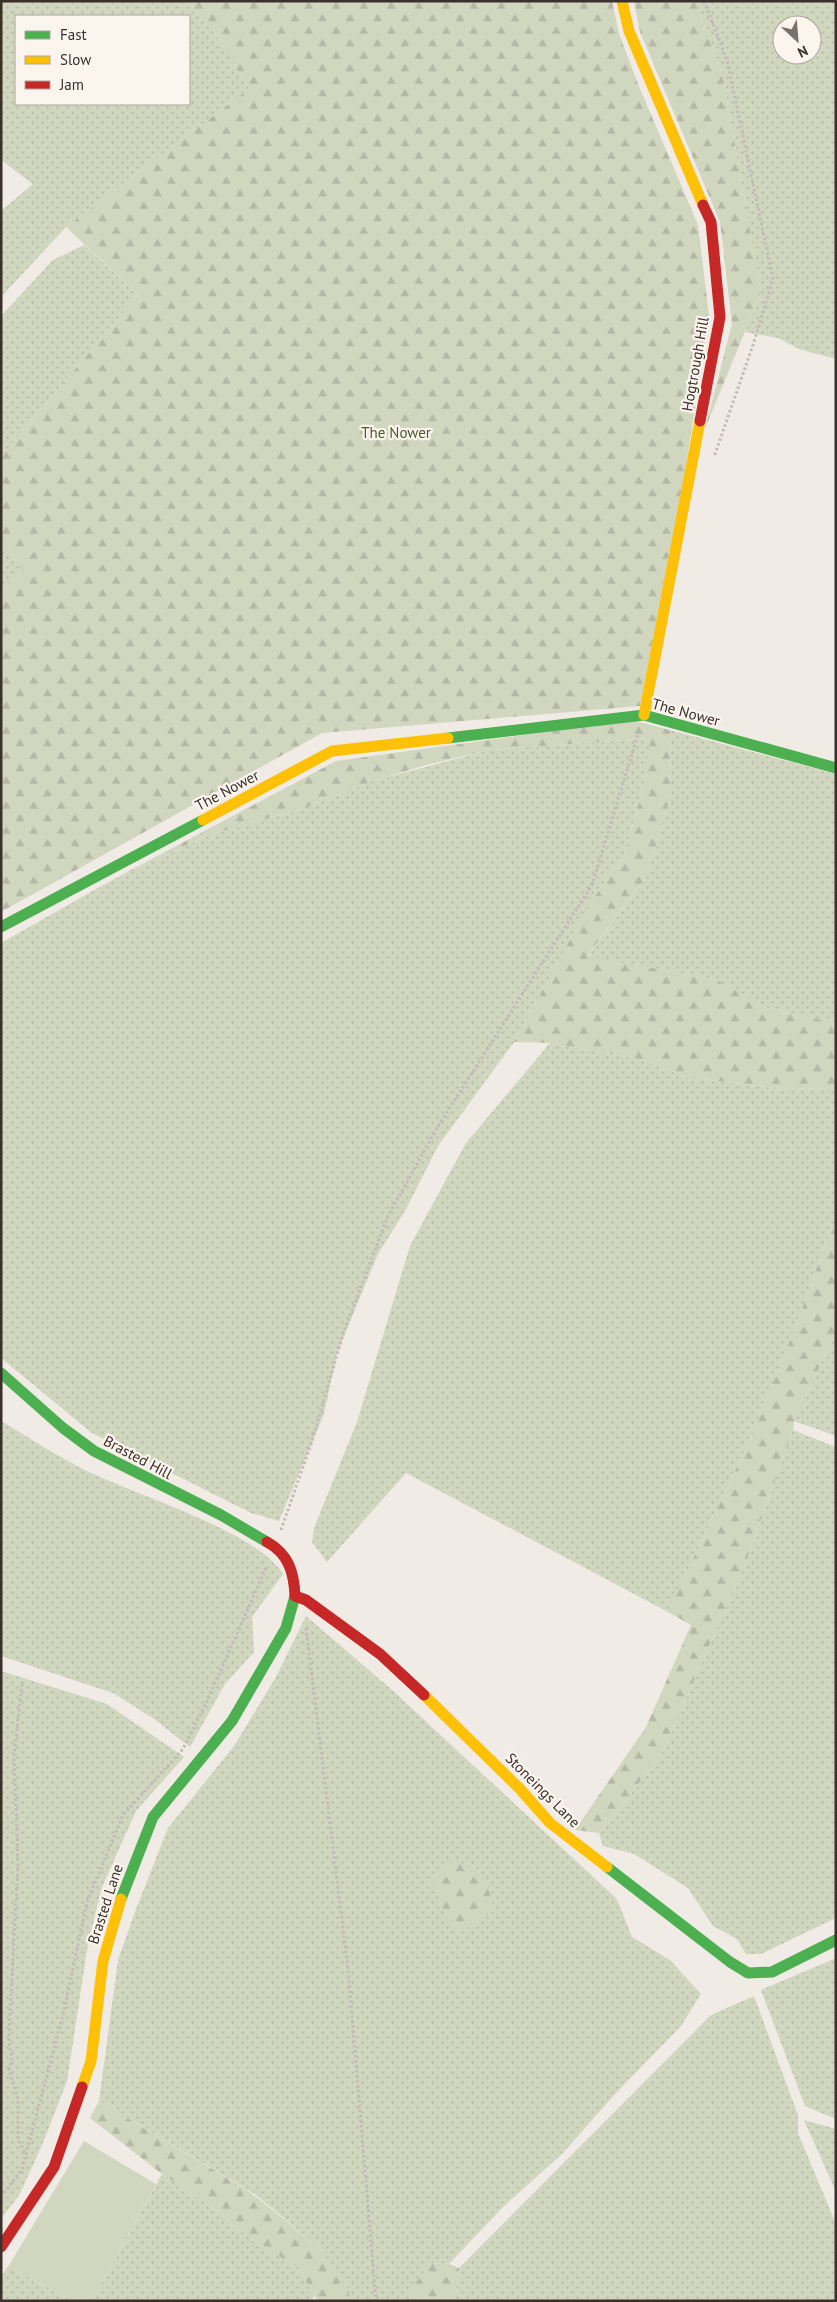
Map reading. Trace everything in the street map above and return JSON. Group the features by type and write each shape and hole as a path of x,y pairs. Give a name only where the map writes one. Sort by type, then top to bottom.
{"street":[{"name":"Hogtrough Hill","path":"622,1 629,31 711,222 720,317 644,715"},
{"name":"The Nower","path":"1,927 332,751 644,715 836,768"},
{"name":"Brasted Hill","path":"1,1373 63,1428 94,1451 221,1515 275,1546"},
{"path":"275,1546 288,1562 301,1598"},
{"name":"Stoneings Lane","path":"301,1598 380,1654 494,1763 550,1822 730,1962 748,1973 772,1972 836,1940"},
{"name":"Brasted Lane","path":"1,2246 54,2167 91,2061 103,1961 114,1917 144,1836 158,1811 232,1721 286,1628 301,1598"}],"path":[{"path":"275,1546 311,1444 344,1332 388,1216 437,1128 592,885 644,715"},
{"path":"301,1598 306,1624 348,1970 376,2301"},
{"path":"22,1684 14,1756 18,1866 9,2040 12,2059 9,2070 18,2099 18,2140 26,2154"}],"green space":[{"path":"1,1 182,1 213,30 249,89 66,227 1,297 1,211 33,184 1,160"},
{"name":"The Nower","path":"182,1 612,1 619,34 638,84 698,225 709,316 684,478 640,706 322,733 1,912 1,590 24,571 1,539 1,457 138,295 66,227 249,89 213,30"},
{"path":"634,1 695,1 722,72 761,292 705,429 732,324 720,222 640,32"},
{"path":"695,1 836,1 836,359 799,349 778,338 745,332 761,292 722,72"},
{"path":"84,245 138,295 1,457 1,316 53,260"},
{"path":"1,539 24,571 1,590"},
{"path":"632,720 670,730 671,793 647,876 587,956 717,980 764,1007 836,1023 836,1088 782,1089 686,1077 644,1060 550,1043 514,1042 583,916 611,871 624,857 640,799 651,738 489,750 426,765 373,781 305,808 208,835 103,885 336,761"},
{"path":"670,730 836,774 836,1023 764,1007 717,980 587,957 647,876 671,793"},
{"path":"652,738 640,799 624,857 611,871 583,916 514,1042 438,1146 405,1211 378,1254 337,1353 324,1414 279,1521 251,1513 92,1433 1,1358 1,943 103,885 208,835 305,808 373,781 489,750"},
{"path":"550,1043 644,1060 686,1077 782,1089 836,1088 836,1224 826,1242 798,1320 752,1435 668,1612 406,1473 327,1562 312,1542 314,1528 357,1422 410,1246 466,1143"},
{"path":"836,1224 836,1332 794,1421 793,1430 744,1567 664,1749 614,1817 599,1833 575,1830 646,1727 691,1625 668,1612 752,1435 798,1320 826,1242"},
{"path":"836,1332 836,1436 794,1421"},
{"path":"1,1421 83,1469 221,1528 248,1543 269,1558 283,1574 252,1617 254,1652 225,1684 190,1747 154,1719 113,1693 1,1656"},
{"path":"793,1430 836,1447 836,1918 761,1954 746,1954 737,1939 713,1926 688,1888 634,1854 603,1846 599,1833 614,1817 664,1749 744,1567"},
{"path":"306,1616 391,1689 617,1899 632,1937 670,1960 701,1994 681,2026 615,2094 562,2154 504,2206 449,2264 431,2263 414,2285 410,2301 348,2301 348,2291 320,2248 253,2193 99,2101 118,1960 168,1828 234,1746 276,1677"},
{"path":"1,1671 107,1704 184,1757 136,1811 102,1887 88,1944 67,2081 45,2138 20,2194 1,2219"},
{"path":"454,1857 486,1880 494,1911 460,1932 449,1922 432,1882 440,1865"},
{"path":"836,1958 836,2119 805,2106 761,1990"},
{"path":"754,1996 798,2115 798,2133 836,2224 836,2301 450,2301 456,2295 459,2268 711,2015"},
{"path":"99,2101 247,2190 320,2248 349,2291 348,2301 320,2301 314,2296 298,2267 271,2252 237,2228 211,2206 162,2174 90,2118"},
{"path":"804,2120 836,2129 836,2192"},
{"path":"84,2141 156,2184 92,2301 74,2301 8,2267"},
{"path":"162,2174 211,2206 237,2228 271,2252 298,2267 314,2296 311,2301 92,2301"},
{"path":"431,2263 449,2264 459,2268 456,2296 450,2301 410,2301 414,2285"},
{"path":"8,2267 74,2301 1,2301 1,2276"}],"traffic: fast":[{"path":"448,738 644,715 836,768"},
{"path":"1,927 203,820"},
{"path":"1,1373 63,1428 94,1451 221,1515 267,1542"},
{"path":"121,1899 153,1817 232,1721 286,1628 295,1596"},
{"path":"607,1867 730,1962 748,1973 772,1972 836,1940"}],"traffic: slow":[{"path":"622,1 629,31 703,205"},
{"path":"644,715 700,421"},
{"path":"203,820 332,751 448,738"},
{"path":"424,1695 520,1789 550,1823 607,1867"},
{"path":"82,2087 91,2061 103,1961 121,1899"}],"traffic: jam":[{"path":"700,421 720,317 711,222 703,205"},
{"path":"267,1542 281,1552 289,1565 292,1572 295,1596 306,1600 380,1654 424,1695"},
{"path":"1,2247 54,2167 82,2087"}]}
